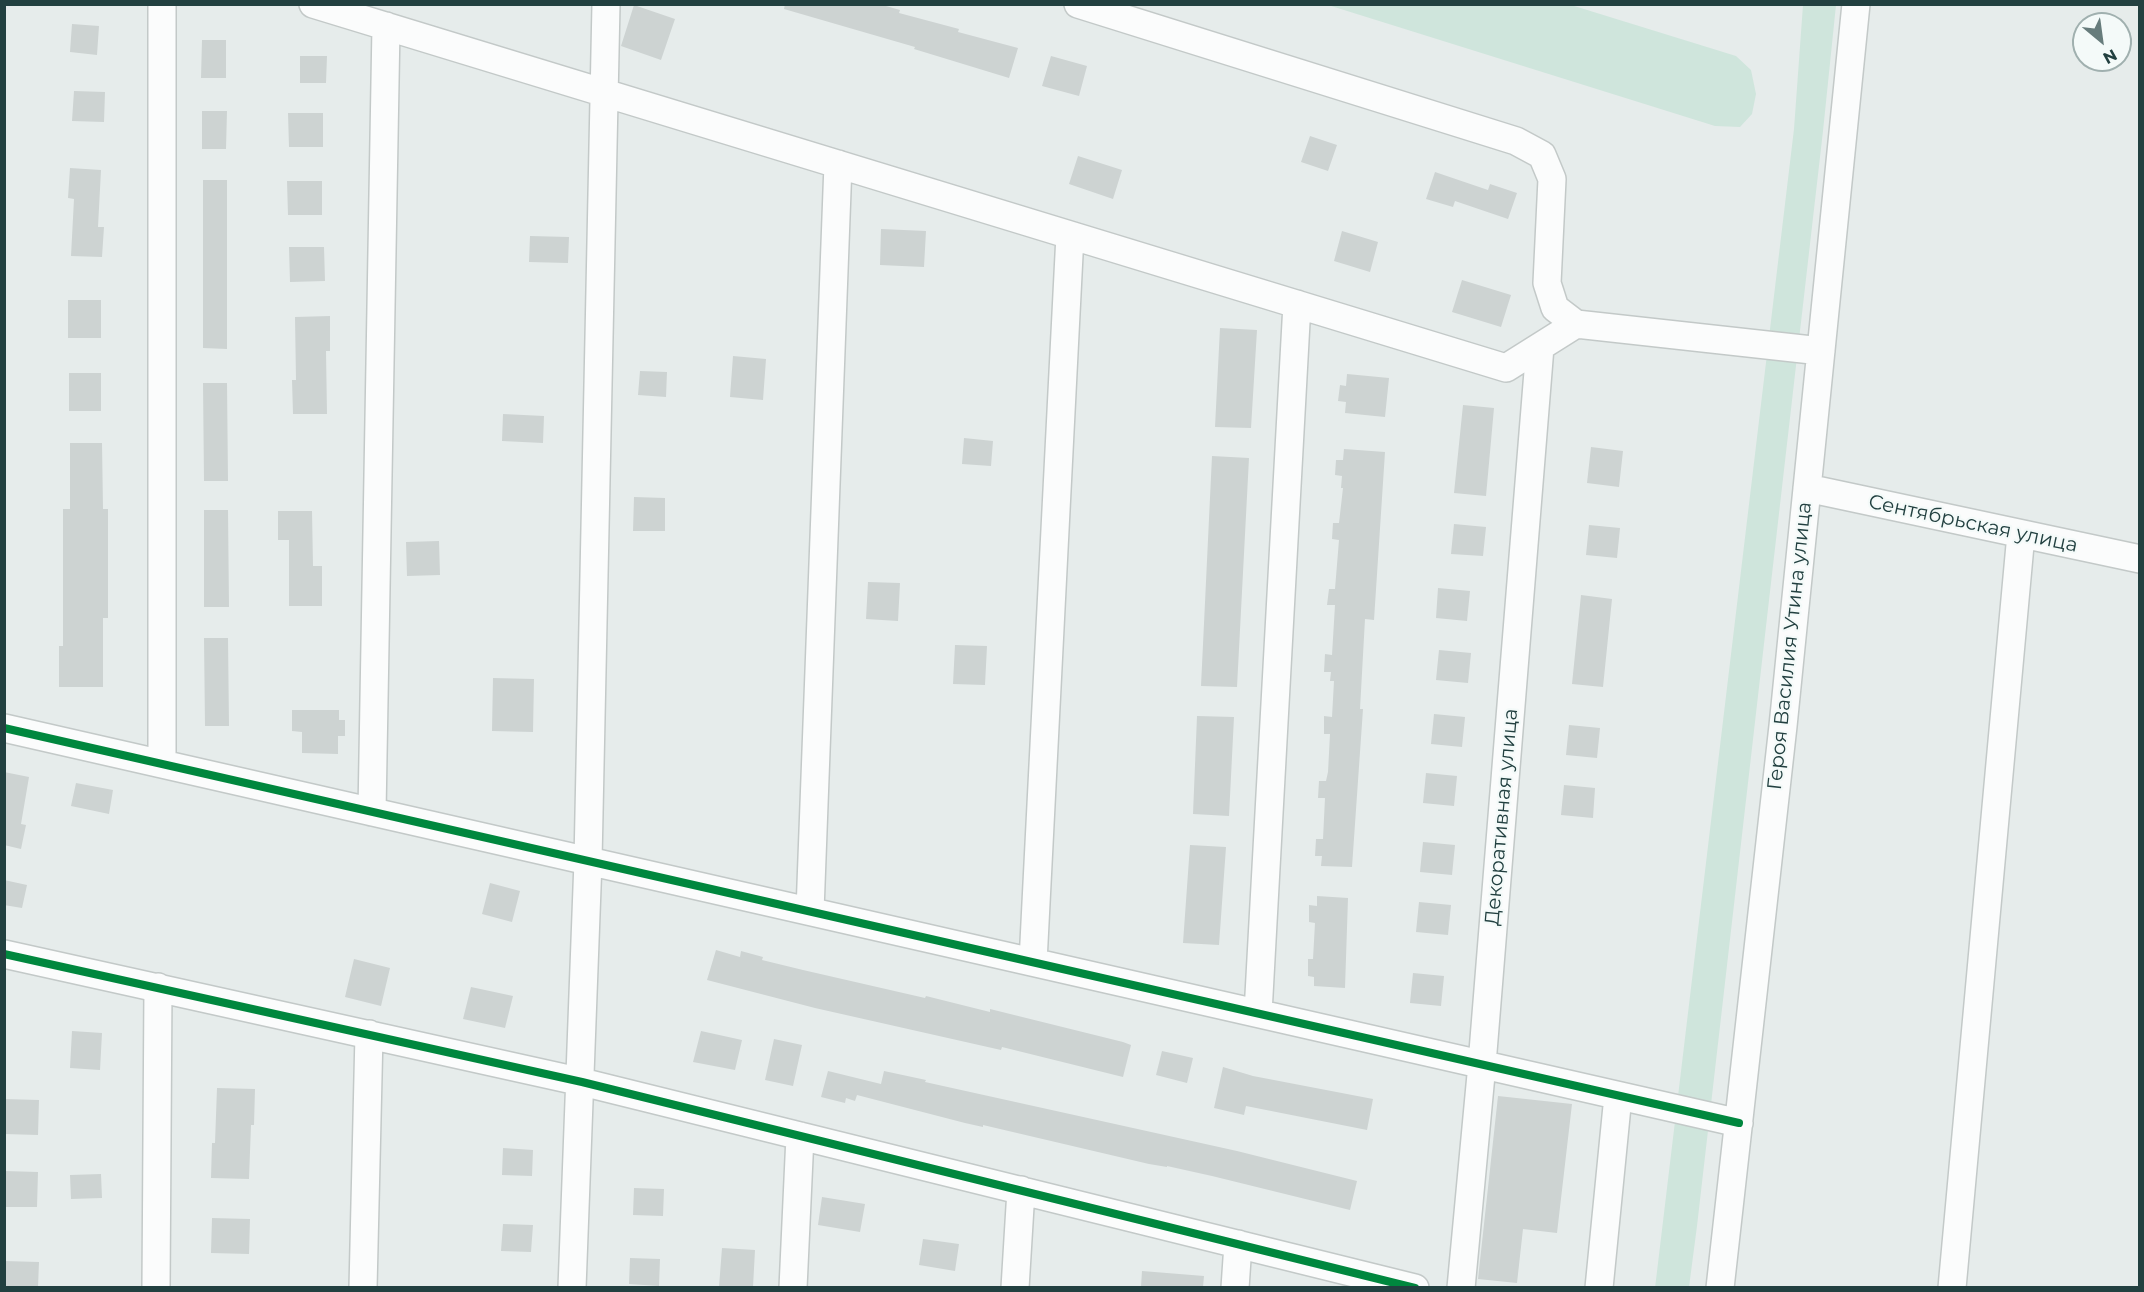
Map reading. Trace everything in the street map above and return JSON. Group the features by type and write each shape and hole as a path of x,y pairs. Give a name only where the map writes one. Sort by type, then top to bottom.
{"street":[{"path":"162,4 162,764"},
{"path":"314,4 1506,368 1576,324"},
{"path":"572,1287 588,861 606,4"},
{"path":"1078,4 1516,141 1542,155 1552,179 1547,283 1555,308 1576,324 1821,351"},
{"name":"Героя Василия Утина улица","path":"1720,1287 1807,488 1856,4"},
{"path":"372,812 386,26"},
{"path":"810,911 838,164"},
{"path":"1033,962 1070,235"},
{"path":"1258,1013 1297,304"},
{"name":"Декоративная улица","path":"1461,1287 1482,1064 1540,346"},
{"name":"Сентябрьская улица","path":"1807,488 2139,559"},
{"path":"1952,1287 2021,534"},
{"path":"4,728 1739,1123"},
{"path":"4,954 580,1082 1415,1287"},
{"path":"156,1287 158,987"},
{"path":"363,1287 369,1034"},
{"path":"1599,1287 1618,1095"},
{"path":"793,1287 800,1136"},
{"path":"1015,1287 1021,1190"},
{"path":"1235,1287 1238,1244"}],"green space":[{"path":"1328,5 1571,5 1736,56 1751,70 1756,94 1752,114 1740,127 1715,126"},
{"path":"1803,5 1836,5 1697,1226 1689,1287 1655,1288 1794,129"}],"building":[{"path":"785,4 879,4 900,10 899,13 959,29 958,32 1018,48 1009,78 914,49 915,47 784,9"},
{"path":"634,5 675,19 661,60 621,46"},
{"path":"72,24 99,26 97,55 70,52"},
{"path":"202,40 226,40 226,78 201,78"},
{"path":"300,56 327,56 326,83 300,83"},
{"path":"1051,56 1087,66 1079,96 1042,86"},
{"path":"74,91 105,92 104,122 72,121"},
{"path":"202,111 227,111 226,149 202,149"},
{"path":"288,113 323,113 323,147 289,147"},
{"path":"1310,136 1337,145 1328,171 1301,162"},
{"path":"1078,156 1122,170 1113,199 1069,184"},
{"path":"70,168 101,170 98,227 104,227 102,257 71,256 74,199 68,198"},
{"path":"1435,172 1488,190 1490,184 1517,193 1508,219 1455,201 1453,207 1426,199"},
{"path":"203,180 227,180 227,349 203,348"},
{"path":"287,181 322,181 322,215 288,215"},
{"path":"881,229 926,231 924,267 880,265"},
{"path":"1342,231 1378,242 1370,272 1334,261"},
{"path":"530,236 569,237 568,263 529,262"},
{"path":"289,247 324,247 325,281 290,282"},
{"path":"1462,280 1511,295 1501,327 1452,312"},
{"path":"68,300 101,300 101,338 68,338"},
{"path":"330,316 330,351 326,351 327,414 293,414 292,380 296,380 295,317"},
{"path":"1220,328 1257,330 1251,428 1215,427"},
{"path":"733,356 766,359 763,400 730,397"},
{"path":"640,371 667,372 666,397 638,395"},
{"path":"69,373 101,373 101,411 69,411"},
{"path":"1347,374 1389,378 1385,417 1345,413 1346,402 1338,401 1340,385 1346,386"},
{"path":"203,383 227,383 228,481 204,481"},
{"path":"1463,405 1494,408 1486,496 1454,493"},
{"path":"503,414 544,416 543,443 502,441"},
{"path":"964,438 993,441 991,466 962,464"},
{"path":"70,443 102,443 103,509 108,509 108,618 103,618 103,687 59,687 59,646 63,646 63,509 70,509"},
{"path":"1591,447 1623,451 1619,487 1587,483"},
{"path":"1344,449 1385,452 1374,620 1365,619 1360,709 1363,709 1352,867 1321,866 1322,856 1315,856 1316,839 1323,839 1325,798 1318,798 1319,781 1326,781 1328,772 1330,734 1324,734 1324,716 1332,717 1334,681 1330,681 1331,672 1324,672 1325,654 1332,655 1335,605 1327,605 1329,589 1335,589 1339,540 1332,539 1333,523 1339,523 1343,488 1341,488 1342,476 1335,475 1336,460 1343,460"},
{"path":"1212,456 1249,458 1237,687 1201,686"},
{"path":"634,497 665,498 665,531 633,531"},
{"path":"204,510 228,510 229,607 204,607"},
{"path":"278,511 312,511 313,566 322,566 322,606 289,606 289,540 278,540"},
{"path":"1454,524 1486,527 1483,556 1451,554"},
{"path":"1589,525 1620,528 1617,558 1586,555"},
{"path":"439,541 440,575 407,576 406,542"},
{"path":"868,582 900,583 898,621 866,619"},
{"path":"1438,588 1470,591 1467,621 1436,618"},
{"path":"1581,595 1612,599 1603,687 1572,684"},
{"path":"204,638 228,638 229,726 205,726"},
{"path":"955,645 987,646 985,685 953,684"},
{"path":"1439,650 1471,653 1468,683 1436,680"},
{"path":"493,678 534,679 533,732 492,731"},
{"path":"292,710 339,710 339,720 345,720 345,736 338,736 338,754 302,753 302,732 292,731"},
{"path":"1434,714 1465,717 1462,747 1431,744"},
{"path":"1197,716 1234,717 1229,816 1193,814"},
{"path":"1569,725 1600,728 1597,758 1566,755"},
{"path":"4,772 29,777 21,824 26,825 21,849 4,845"},
{"path":"1426,773 1457,776 1454,806 1423,803"},
{"path":"76,783 113,790 109,814 71,806"},
{"path":"1564,785 1595,788 1593,818 1561,815"},
{"path":"1423,842 1455,845 1452,875 1420,872"},
{"path":"1190,845 1226,847 1219,945 1183,943"},
{"path":"4,880 27,885 22,908 4,905"},
{"path":"490,883 520,891 512,922 482,914"},
{"path":"1317,896 1348,898 1345,988 1314,986 1314,977 1308,976 1308,959 1313,959 1315,923 1309,922 1309,905 1317,906"},
{"path":"1419,902 1451,905 1448,935 1416,932"},
{"path":"716,950 740,957 741,951 763,957 762,960 803,970 990,1012 990,1009 1123,1042 1131,1045 1123,1077 1002,1047 1001,1050 815,1008 707,980"},
{"path":"354,959 390,968 381,1006 345,997"},
{"path":"1413,973 1444,976 1441,1006 1410,1003"},
{"path":"471,987 513,996 505,1028 463,1019"},
{"path":"72,1031 102,1033 100,1070 70,1068"},
{"path":"701,1031 742,1040 735,1070 693,1062"},
{"path":"774,1039 802,1045 793,1086 765,1080"},
{"path":"1162,1051 1193,1058 1187,1083 1156,1075"},
{"path":"1223,1067 1253,1076 1373,1099 1367,1130 1246,1106 1244,1115 1214,1108"},
{"path":"828,1071 881,1084 884,1071 1237,1151 1357,1181 1350,1210 1212,1176 1149,1164 983,1125 983,1127 965,1123 857,1095 855,1101 846,1098 845,1103 821,1097"},
{"path":"217,1088 255,1089 249,1179 211,1178"},
{"path":"1498,1096 1572,1104 1557,1233 1523,1229 1517,1283 1478,1279"},
{"path":"4,1099 39,1100 38,1135 4,1134"},
{"path":"503,1148 533,1150 532,1176 502,1175"},
{"path":"4,1171 38,1172 37,1207 4,1207"},
{"path":"101,1174 102,1198 71,1199 70,1175"},
{"path":"634,1188 664,1189 663,1216 633,1215"},
{"path":"822,1197 865,1204 860,1232 818,1225"},
{"path":"212,1218 250,1219 249,1254 211,1253"},
{"path":"503,1224 533,1225 531,1252 501,1251"},
{"path":"923,1239 959,1244 955,1271 919,1265"},
{"path":"722,1248 755,1250 753,1287 719,1287"},
{"path":"630,1258 660,1259 659,1286 629,1284"},
{"path":"4,1261 39,1262 38,1287 4,1287"},
{"path":"1142,1271 1204,1276 1203,1287 1141,1287"}],"cycle path":[{"path":"4,728 1739,1123"},
{"path":"4,954 582,1082 1415,1288"}]}
